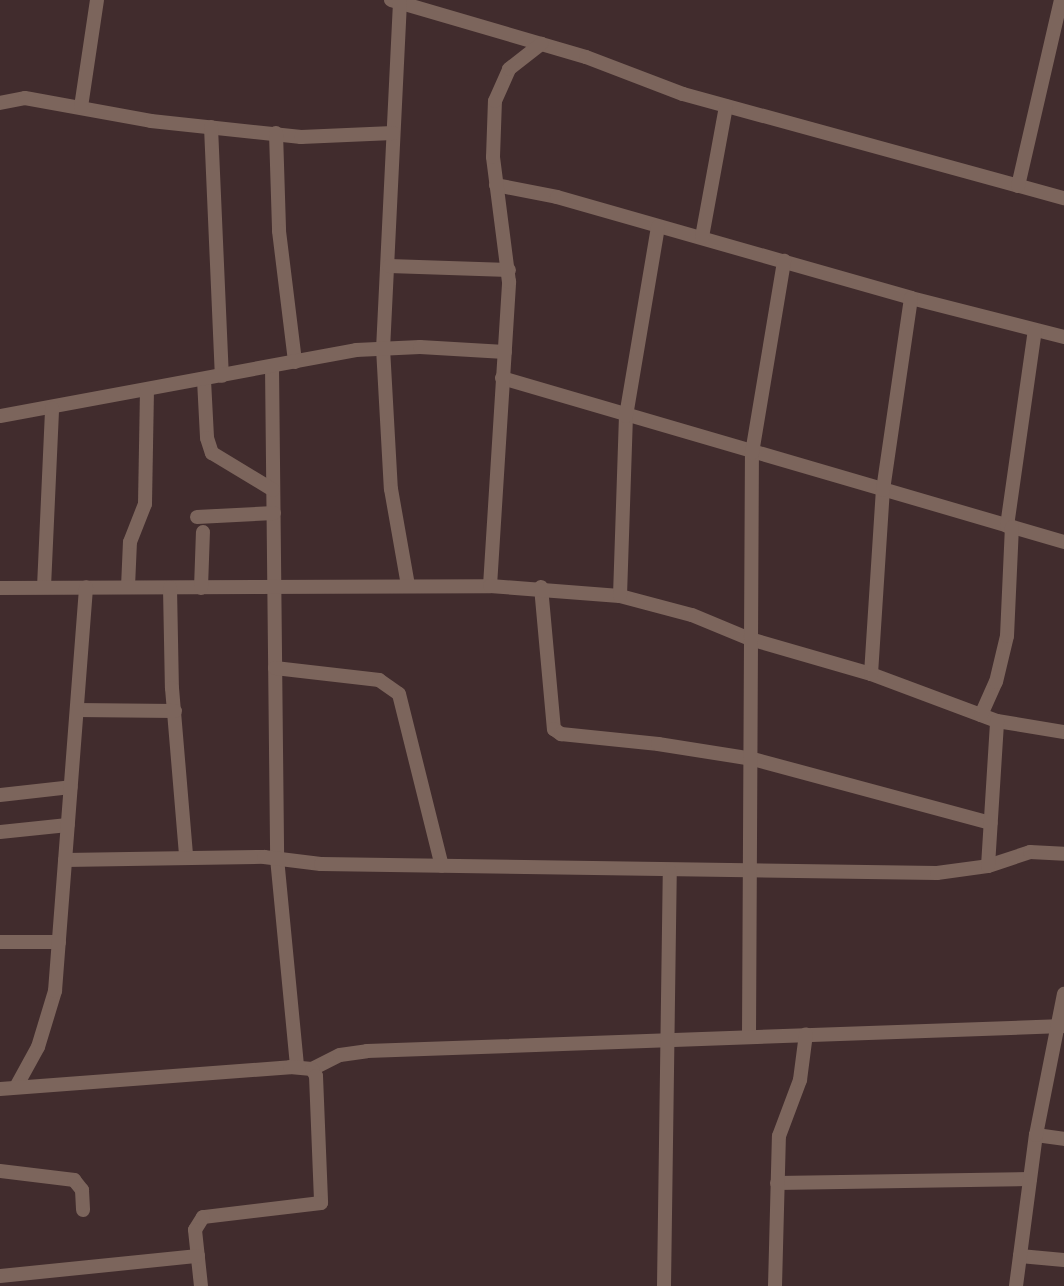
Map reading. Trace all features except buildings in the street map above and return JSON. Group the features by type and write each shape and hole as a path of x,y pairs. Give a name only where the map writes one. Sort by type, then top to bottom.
{"street":[{"path":"81,107 97,0"},
{"path":"1018,186 1061,0"},
{"path":"408,585 391,489 383,348 389,266 396,1 541,44 726,106 1064,198"},
{"path":"490,586 509,270 496,185 493,129 498,90 515,61 541,44"},
{"path":"0,103 19,97 151,121 301,137 393,133"},
{"path":"702,237 726,106"},
{"path":"211,127 222,376"},
{"path":"276,133 279,231 295,362"},
{"path":"496,185 557,197 911,298 1064,337"},
{"path":"620,596 626,416 658,227"},
{"path":"748,1036 753,759 750,639 752,453 784,261"},
{"path":"389,266 509,270"},
{"path":"871,674 883,490 911,298"},
{"path":"981,715 996,682 1007,636 1009,527 1035,330"},
{"path":"0,416 383,348 505,352"},
{"path":"272,366 277,858 297,1066"},
{"path":"502,378 752,453 1064,542"},
{"path":"204,380 207,438 212,453 273,490"},
{"path":"128,588 130,542 145,504 147,391"},
{"path":"44,587 52,408"},
{"path":"197,517 273,513"},
{"path":"201,588 203,532"},
{"path":"0,603 1,588 44,587 490,586 541,587 620,596 692,615 750,639 871,674 997,721 1064,732"},
{"path":"16,1087 38,1047 51,1010 59,942 86,587"},
{"path":"541,587 557,732 753,759 991,823"},
{"path":"170,588 186,856"},
{"path":"275,668 379,680 399,694 442,866"},
{"path":"77,710 176,711"},
{"path":"988,866 997,721"},
{"path":"0,795 71,787"},
{"path":"0,832 68,825"},
{"path":"65,860 186,856 277,858 310,864 670,871 937,873 988,866 1030,852 1064,854"},
{"path":"664,1286 670,871"},
{"path":"0,942 59,942"},
{"path":"1016,1286 1036,1135 1060,1026 1064,994"},
{"path":"0,1089 297,1066 312,1069 340,1056 367,1051 1060,1026"},
{"path":"775,1286 779,1137 800,1080 806,1034"},
{"path":"201,1286 195,1230 203,1217 321,1203 316,1076 312,1069"},
{"path":"1036,1135 1064,1139"},
{"path":"0,1171 74,1180 82,1190 83,1210"},
{"path":"777,1183 1030,1179"},
{"path":"0,1276 198,1256"},
{"path":"1020,1256 1064,1260"}]}
